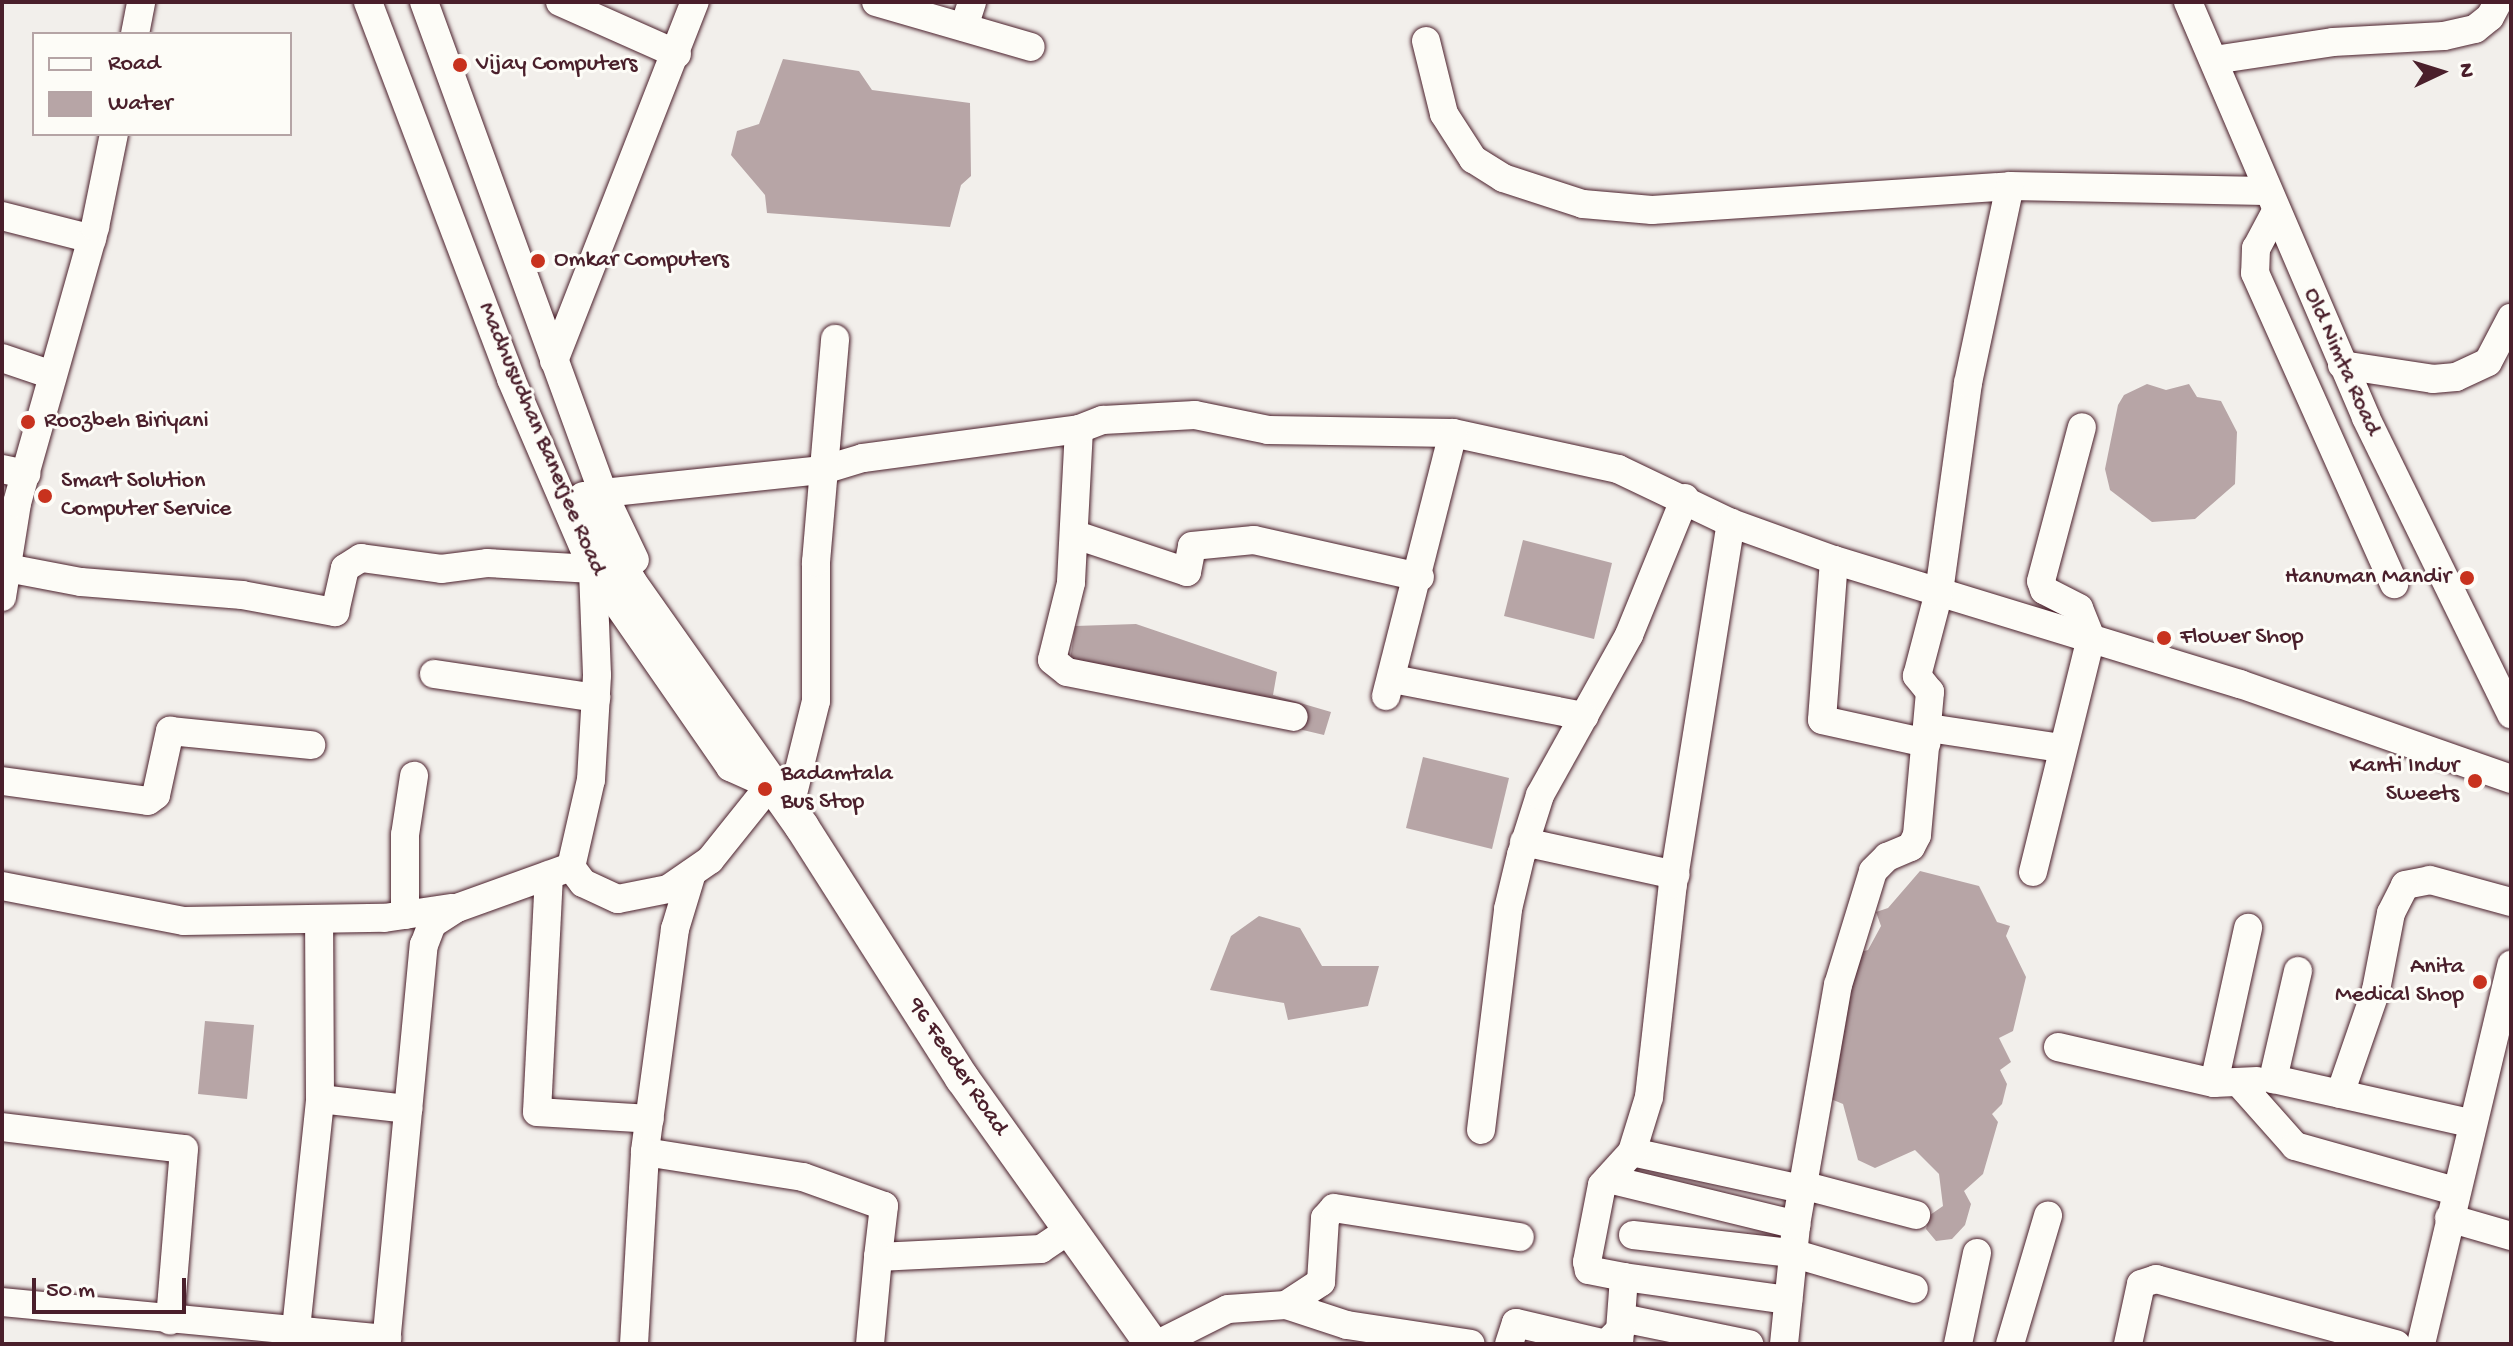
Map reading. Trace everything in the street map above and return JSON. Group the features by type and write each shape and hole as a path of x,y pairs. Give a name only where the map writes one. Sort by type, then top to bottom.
{"main road":[{"name":"96 Feeder Road","path":"594,496 630,583 780,797 962,1078 1152,1344"}],"street":[{"path":"135,32 141,2"},
{"name":"Madhusudhan Banerjee Road","path":"368,2 511,379 593,569 730,767 780,797"},
{"name":"Madhusudhan Banerjee Road","path":"424,2 554,361 594,496 633,558 760,741 780,797"},
{"path":"560,2 677,54"},
{"path":"554,361 695,2"},
{"path":"876,2 968,14 1031,47"},
{"name":"Old Nimta Road","path":"2188,2 2270,202 2342,365 2501,672 2511,714"},
{"path":"2214,60 2333,42 2444,36 2475,29 2498,2"},
{"path":"1426,41 1444,114 1473,159 1503,178 1583,204 1652,210 2010,186 2270,202 2256,248 2255,273 2394,584"},
{"path":"2,597 14,471 52,375 92,239 114,136"},
{"path":"1784,1344 1796,1225 1838,985 1873,871 1914,842 1928,736 1929,686 1917,676 1939,592 1968,383 2010,186"},
{"path":"2,216 92,239"},
{"path":"2342,365 2433,379 2456,377 2488,362 2511,318"},
{"path":"2,886 184,921 319,921 405,915 457,908 560,871 618,899 668,889 692,873 780,797 816,701 823,470 835,339"},
{"path":"2,358 52,375"},
{"path":"594,496 823,470 863,458 1079,429 1103,420 1195,415 1268,430 1453,433 1592,461 1685,498 1731,523 1834,560 2091,638 2511,779"},
{"path":"2033,872 2061,748 2091,638 2079,608 2044,590 2041,581 2082,427"},
{"path":"1079,429 1076,535 1071,583 1052,660 1067,672 1294,717"},
{"path":"1453,433 1420,577 1389,688 1584,716"},
{"path":"1481,1130 1508,909 1524,842 1540,795 1629,635 1685,498"},
{"path":"1731,523 1675,875 1654,1070 1632,1152 1602,1185 1588,1269 1788,1300"},
{"path":"1076,535 1187,572 1192,546 1254,540 1420,577"},
{"path":"5,567 81,582 163,585 335,612 345,568 361,558 441,569 487,563 593,569 596,698 591,780 560,871 537,1112 650,1119"},
{"path":"1834,560 1822,720 1928,736 2061,748"},
{"path":"434,674 596,698"},
{"path":"2,781 148,801 156,795 170,731 311,745"},
{"path":"405,915 405,835 414,776"},
{"path":"1524,842 1675,875"},
{"path":"634,1344 645,1152 675,929 692,873"},
{"path":"2340,1094 2376,990 2391,913 2405,885 2430,880 2511,902"},
{"path":"2,1302 170,1320 296,1329 386,1342 424,945 432,924 457,908"},
{"path":"296,1329 320,1099 319,921"},
{"path":"2227,1084 2248,928"},
{"path":"2421,1344 2470,1123 2511,965"},
{"path":"2273,1079 2298,971"},
{"path":"2058,1047 2227,1084 2273,1079 2470,1123"},
{"path":"2227,1084 2295,1146 2455,1191"},
{"path":"320,1099 408,1109"},
{"path":"2,1127 184,1149 170,1320"},
{"path":"645,1152 803,1177 884,1206 870,1344"},
{"path":"1632,1152 1802,1187 1916,1215"},
{"path":"1608,1179 1796,1225"},
{"path":"1286,1305 1321,1282 1325,1218 1334,1208 1520,1237"},
{"path":"2010,1344 2048,1216"},
{"path":"2449,1218 2511,1236"},
{"path":"878,1257 1041,1249 1069,1230"},
{"path":"1633,1235 1792,1253 1914,1289"},
{"path":"1958,1344 1977,1253"},
{"path":"1509,1344 1516,1323 1606,1344 1621,1330 1624,1277"},
{"path":"2128,1344 2141,1284 2156,1279 2396,1344"},
{"path":"1158,1344 1228,1309 1286,1305 1347,1325 1471,1344"},
{"path":"1621,1330 1735,1343"}],"water":[{"path":"783,59 859,71 872,90 970,103 971,176 961,185 950,227 767,213 765,195 731,155 737,131 759,124"},
{"path":"2147,384 2166,390 2189,384 2197,397 2221,401 2237,432 2235,484 2195,519 2152,522 2110,490 2105,469 2118,405 2124,395"},
{"path":"1523,540 1612,563 1594,639 1504,616"},
{"path":"1136,624 1277,672 1273,695 1331,712 1324,735 1068,674 1075,626"},
{"path":"1423,757 1509,778 1492,849 1406,828"},
{"path":"1920,871 1979,886 1997,922 2010,926 2006,936 2026,977 2013,1031 1999,1038 2011,1062 2000,1070 2007,1084 2002,1104 1992,1114 1998,1122 1983,1174 1964,1191 1971,1204 1965,1225 1952,1239 1936,1241 1926,1229 1930,1215 1943,1206 1939,1174 1915,1150 1875,1168 1858,1160 1843,1104 1826,1097 1853,954 1868,950 1881,926 1876,912 1888,908"},
{"path":"1259,916 1300,928 1322,966 1379,966 1368,1006 1288,1020 1284,1003 1210,990 1231,936"},
{"path":"205,1021 254,1025 247,1099 198,1094"}],"place":[{"name":"Vijay Computers","path":"460,65"},
{"name":"Omkar Computers","path":"538,261"},
{"name":"Roozbeh Biriyani","path":"28,422"},
{"name":"Smart Solution Computer Service","path":"45,496"},
{"name":"Hanuman Mandir","path":"2467,578"},
{"name":"Flower Shop","path":"2164,638"},
{"name":"Kanti Indur Sweets","path":"2475,781"},
{"name":"Badamtala Bus Stop","path":"765,789"},
{"name":"Anita Medical Shop","path":"2480,982"}]}
